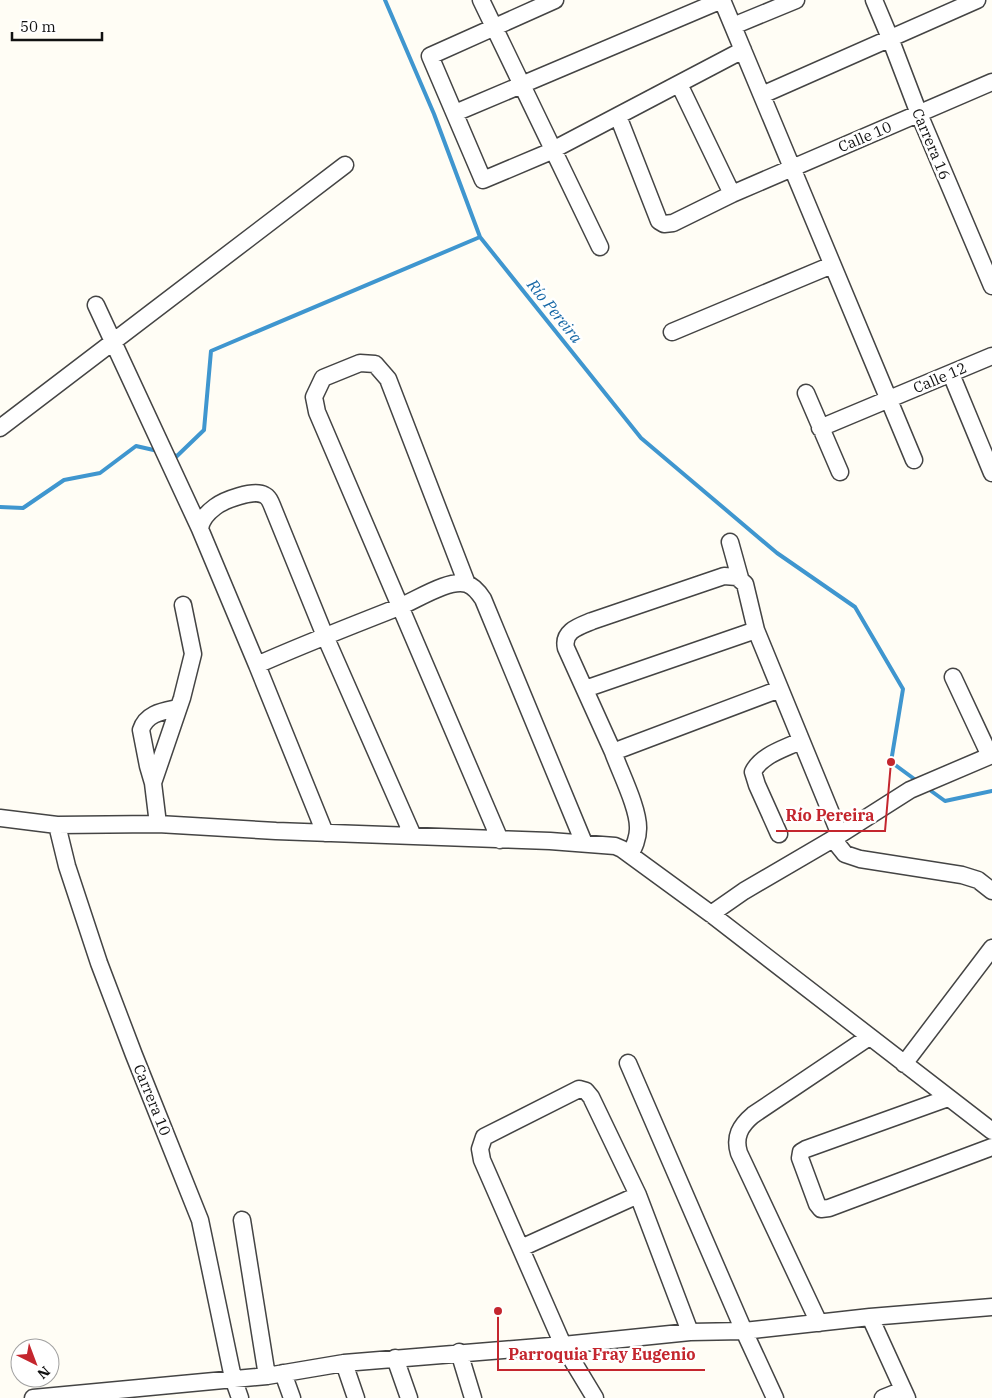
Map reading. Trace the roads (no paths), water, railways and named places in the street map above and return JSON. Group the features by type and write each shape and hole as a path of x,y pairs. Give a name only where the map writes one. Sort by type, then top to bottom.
{"street":[{"path":"480,0 600,247"},
{"path":"555,0 430,56 483,180 553,150 743,50"},
{"path":"455,113 722,0 914,460"},
{"path":"733,26 796,0"},
{"name":"Carrera 16","path":"874,0 918,114 992,286"},
{"path":"762,95 976,0"},
{"name":"Calle 10","path":"618,116 659,221 664,224 673,223 732,194 992,82"},
{"path":"679,84 732,194"},
{"path":"0,428 345,165"},
{"path":"672,332 832,265"},
{"path":"96,305 200,529 325,833"},
{"name":"Calle 12","path":"820,428 992,356"},
{"path":"467,584 388,379 375,364 360,363 322,378 314,397 317,412 500,840"},
{"path":"951,374 985,438 992,473"},
{"path":"806,393 840,472"},
{"path":"200,529 201,522 205,516 217,505 256,492 267,497 274,508 325,636 413,836"},
{"path":"730,542 740,578 745,584 756,630 836,837 845,854 860,859 962,874 978,880 992,891"},
{"path":"630,855 636,843 638,831 637,816 613,752 565,643 567,636 573,629 592,621 724,576 740,578"},
{"path":"257,665 400,607 441,588 457,583 467,584 475,589 483,599 584,843"},
{"path":"153,783 178,708 193,654 183,605"},
{"path":"585,689 756,630"},
{"path":"711,914 744,891 836,837 910,790 991,756 953,676"},
{"path":"613,752 780,689"},
{"path":"158,824 153,783 141,730 142,725 152,715 178,708"},
{"path":"779,834 757,785 754,772 760,762 768,756 800,741"},
{"path":"0,818 57,825 158,824 325,833 584,843 615,846 711,914 992,1131"},
{"name":"Carrera 10","path":"57,825 67,866 99,963 200,1220 233,1378 240,1398"},
{"path":"904,1064 992,948"},
{"path":"819,1323 739,1153 737,1137 741,1127 753,1115 869,1037"},
{"path":"628,1063 775,1398"},
{"path":"595,1398 563,1345 482,1160 480,1149 484,1137 579,1089 586,1091 591,1097 638,1196 690,1332"},
{"path":"948,1098 801,1152 800,1158 817,1204 821,1208 829,1208 992,1146"},
{"path":"520,1248 638,1196"},
{"path":"242,1220 275,1374 292,1398"},
{"path":"33,1398 275,1374 344,1363 395,1358 563,1345 690,1332 744,1331 870,1317 992,1307"},
{"path":"870,1317 905,1394 883,1398"},
{"path":"459,1352 473,1398"},
{"path":"395,1358 409,1398"},
{"path":"344,1363 356,1398"}],"waterway":[{"path":"385,0 434,114 480,237"},
{"name":"Río Pereira","path":"172,454 177,456 204,430 211,351 480,237 641,438 777,553 855,607 903,689 891,762 917,781"},
{"name":"Río Pereira","path":"0,507 23,508 64,480 100,473 136,446 158,451"},
{"name":"Río Pereira","path":"927,788 945,801 992,791"}],"place":[{"name":"Río Pereira","path":"891,762"},
{"name":"Parroquia Fray Eugenio","path":"498,1311"}]}
